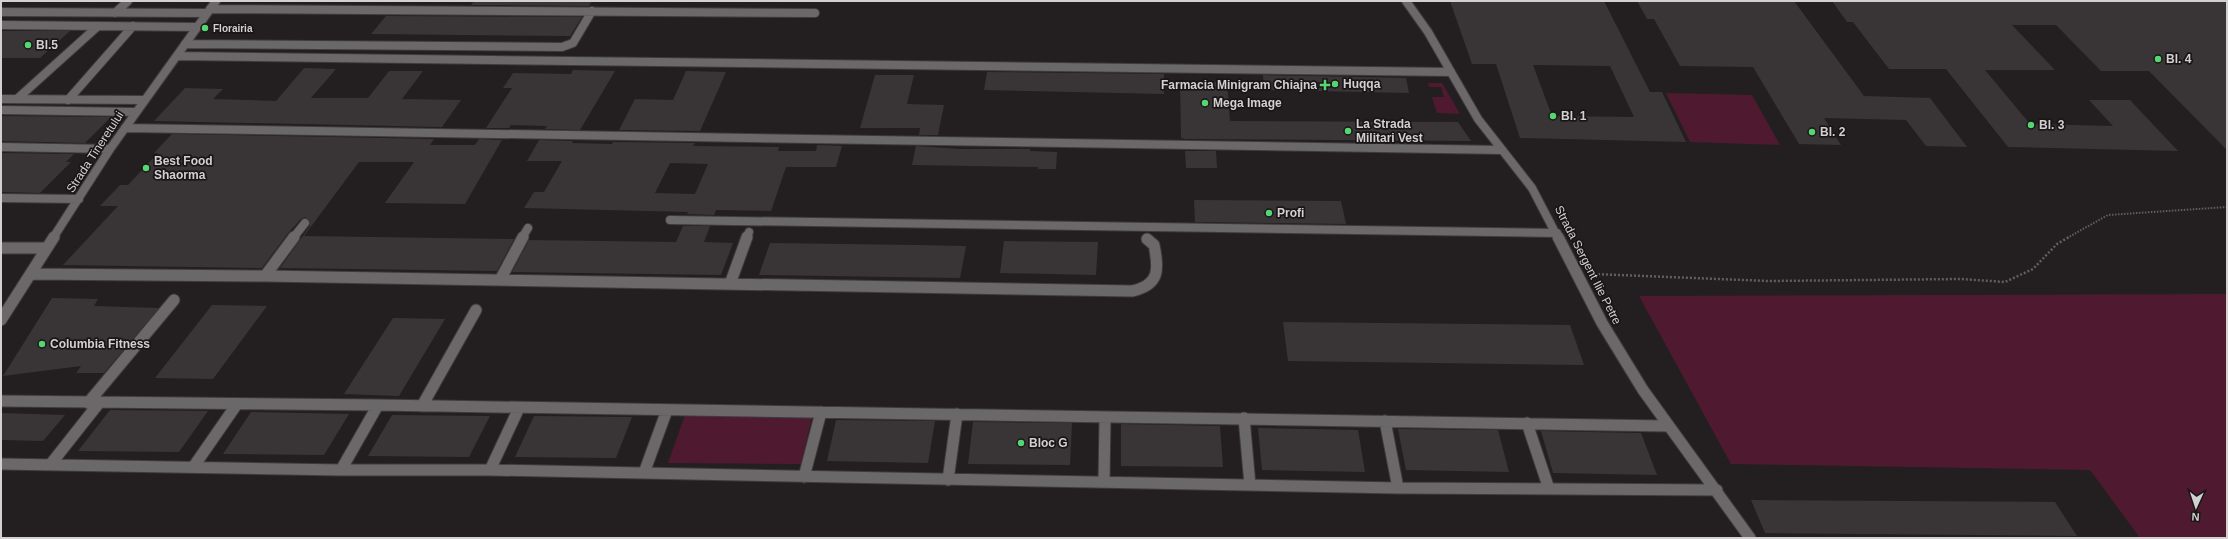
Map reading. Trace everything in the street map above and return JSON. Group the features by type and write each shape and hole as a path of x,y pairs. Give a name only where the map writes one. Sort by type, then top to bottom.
{"street":[{"path":"115,12 128,1"},
{"name":"Strada Sergent Ilie Petre","path":"1406,1 1428,32 1478,119 1532,188 1557,233 1602,323 1668,426 1717,490 1750,538"},
{"path":"1,12 115,12 211,8 815,13"},
{"name":"Strada Tineretului","path":"1,320 110,149 211,8"},
{"path":"185,44 562,47 573,43 592,11"},
{"path":"1,25 197,27"},
{"path":"17,99 98,26"},
{"path":"68,100 134,26"},
{"path":"177,56 1451,72"},
{"path":"1,99 144,100"},
{"path":"1,110 136,112"},
{"path":"125,128 1502,150"},
{"path":"1,147 110,149"},
{"path":"1,198 79,199"},
{"path":"670,220 1557,233"},
{"path":"265,276 305,223"},
{"path":"500,280 528,228"},
{"path":"730,284 749,232"},
{"path":"31,274 265,276 1132,291 1142,290 1151,285 1156,278 1154,245 1147,240"},
{"path":"1,248 47,248"},
{"path":"50,465 93,403 174,300"},
{"path":"422,406 476,310"},
{"path":"1,401 378,405 1668,426"},
{"path":"194,466 237,404"},
{"path":"341,470 378,405"},
{"path":"490,470 519,408"},
{"path":"644,473 666,410"},
{"path":"804,477 821,412"},
{"path":"948,480 957,414"},
{"path":"1104,482 1105,417"},
{"path":"1244,418 1250,485"},
{"path":"1385,421 1398,488"},
{"path":"1527,423 1549,489"},
{"path":"1,464 194,466 341,470 490,470 1398,488 1717,490"}],"path":[{"path":"1578,274 1768,281 1961,279 2004,282 2033,269 2057,244 2108,216 2227,207"}],"shaded area":[{"path":"1428,83 1442,83 1460,114 1437,113 1432,97 1444,97 1441,87 1429,87"},
{"path":"1666,93 1752,95 1780,145 1690,142"},
{"path":"2227,294 2227,538 2140,538 2090,470 1731,464 1639,296"},
{"path":"685,415 812,416 801,464 668,463"}],"building":[{"path":"474,1 592,1 589,6 471,5"},
{"path":"1450,1 1604,1 1650,92 1662,92 1686,142 1520,138 1496,64 1472,64","holes":["1533,65 1610,66 1634,117 1552,116"]},
{"path":"1637,1 1794,1 1864,96 1930,98 1967,147 1926,146 1906,120 1824,118 1841,145 1799,144 1753,67 1680,66 1654,19 1647,19"},
{"path":"1832,1 2227,1 2227,150 2149,71 2101,71 2056,25 2012,25 2055,70 1985,70 2030,124 2113,126 2089,100 2130,100 2178,151 2008,147 1946,69 1889,69 1853,22 1847,22"},
{"path":"386,16 582,17 570,36 371,34"},
{"name":"Bl.5","path":"1,31 70,31 40,58 1,58"},
{"path":"304,68 336,69 311,98 368,98 389,71 423,71 402,99 461,100 442,127 154,121 185,88 223,89 213,99 276,101"},
{"path":"573,70 615,71 580,130 545,129 547,126 511,125 509,128 486,128 512,88 503,88 513,73 571,74"},
{"path":"686,71 726,72 700,131 619,130 635,99 673,100"},
{"path":"987,72 1164,74 1164,94 984,90"},
{"path":"875,75 914,75 907,104 944,105 938,135 919,135 920,128 860,128"},
{"name":"Huqqa","path":"1263,75 1406,78 1409,93 1264,90"},
{"name":"La Strada Militari Vest","path":"1180,82 1227,82 1230,121 1458,122 1471,141 1185,139 1181,138"},
{"path":"1,116 111,117 85,143 1,141"},
{"path":"172,134 434,139 430,145 475,145 479,139 502,140 465,204 385,203 414,162 359,162 304,236 514,239 497,271 280,268 310,226 310,221 305,217 301,219 288,233 262,268 63,265 118,206 100,206 120,185 128,185 158,153 154,153"},
{"path":"539,140 612,144 613,142 695,143 693,146 779,147 778,151 816,151 817,145 842,146 836,167 786,167 771,211 716,210 714,215 687,214 688,212 524,208 534,192 544,192 562,161 527,161","holes":["670,163 708,164 695,194 655,193"]},
{"path":"916,146 961,149 1030,149 1030,151 1057,152 1056,169 1038,169 1038,167 912,165"},
{"path":"1185,151 1216,151 1217,168 1186,168"},
{"path":"1,153 74,154 66,162 71,162 40,193 1,192"},
{"name":"Profi","path":"1194,200 1341,201 1346,224 1195,222"},
{"path":"683,226 710,226 704,242 733,243 721,275 512,272 529,240 676,242"},
{"path":"1004,241 1098,242 1096,275 1000,273"},
{"path":"770,243 966,246 960,278 759,275"},
{"path":"52,298 98,299 94,306 159,308 104,373 76,373 81,366 3,376"},
{"path":"212,305 267,306 213,379 155,378"},
{"path":"393,318 445,319 399,396 344,394"},
{"path":"1283,322 1570,325 1584,365 1288,361"},
{"path":"110,410 208,411 179,452 78,451"},
{"path":"251,412 349,414 324,455 223,454"},
{"path":"1,413 65,415 43,441 1,440"},
{"path":"392,415 490,416 469,457 368,456"},
{"path":"534,416 632,417 616,458 515,457"},
{"path":"836,420 935,421 928,463 827,461"},
{"name":"Bloc G","path":"973,422 1072,423 1070,465 968,464"},
{"path":"1121,424 1220,426 1223,467 1121,466"},
{"path":"1258,428 1358,430 1365,472 1262,470"},
{"path":"1398,429 1498,430 1509,472 1406,470"},
{"path":"1541,431 1641,433 1657,475 1553,473"},
{"path":"1751,500 2055,502 2077,536 1765,533"}],"place":[{"name":"Florairia","path":"205,28"},
{"name":"Bl.5","path":"28,45"},
{"name":"Bl. 4","path":"2158,59"},
{"name":"Huqqa","path":"1335,84"},
{"name":"Farmacia Minigram Chiajna","path":"1325,85"},
{"name":"Mega Image","path":"1205,103"},
{"name":"Bl. 1","path":"1553,116"},
{"name":"Bl. 3","path":"2031,125"},
{"name":"La Strada Militari Vest","path":"1348,131"},
{"name":"Bl. 2","path":"1812,132"},
{"name":"Best Food Shaorma","path":"146,168"},
{"name":"Profi","path":"1269,213"},
{"name":"Columbia Fitness","path":"42,344"},
{"name":"Bloc G","path":"1021,443"}]}
